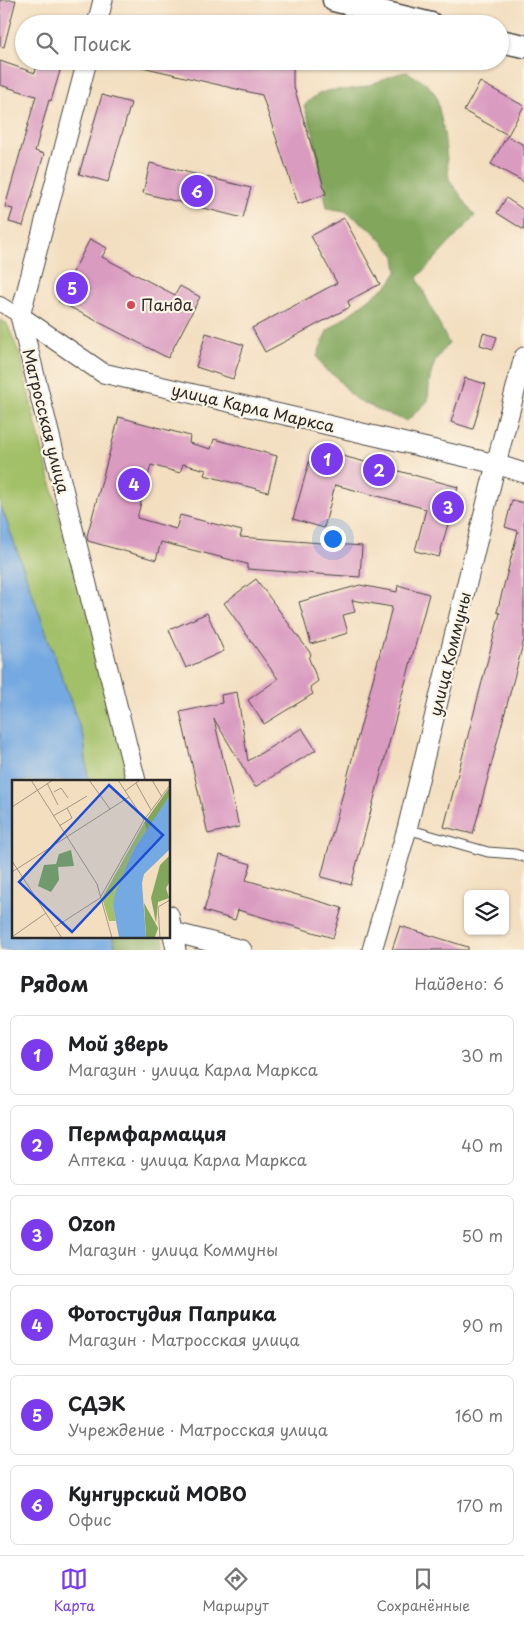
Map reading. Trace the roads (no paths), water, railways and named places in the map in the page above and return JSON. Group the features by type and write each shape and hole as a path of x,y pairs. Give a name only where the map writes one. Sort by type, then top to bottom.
{"street":[{"path":"99,15 103,0"},
{"path":"334,0 395,15"},
{"path":"509,42 524,46"},
{"name":"Матросская улица","path":"85,70 20,316 136,780"},
{"name":"улица Карла Маркса","path":"0,304 103,373 496,464 524,473"},
{"name":"улица Коммуны","path":"372,950 407,829 524,357"},
{"path":"173,932 242,950"}],"lane":[{"path":"407,829 488,852 515,854 524,857"}],"water":[{"path":"0,503 84,739 88,780 12,780 12,938 113,938 116,950 0,950"}],"place":[{"name":"Кунгурский МОВО","path":"197,191"},
{"name":"СДЭК","path":"72,288"},
{"name":"Панда","path":"131,305"},
{"name":"Мой зверь","path":"327,459"},
{"name":"Пермфармация","path":"379,470"},
{"name":"Фотостудия Паприка","path":"134,484"},
{"name":"Ozon","path":"448,507"}]}
